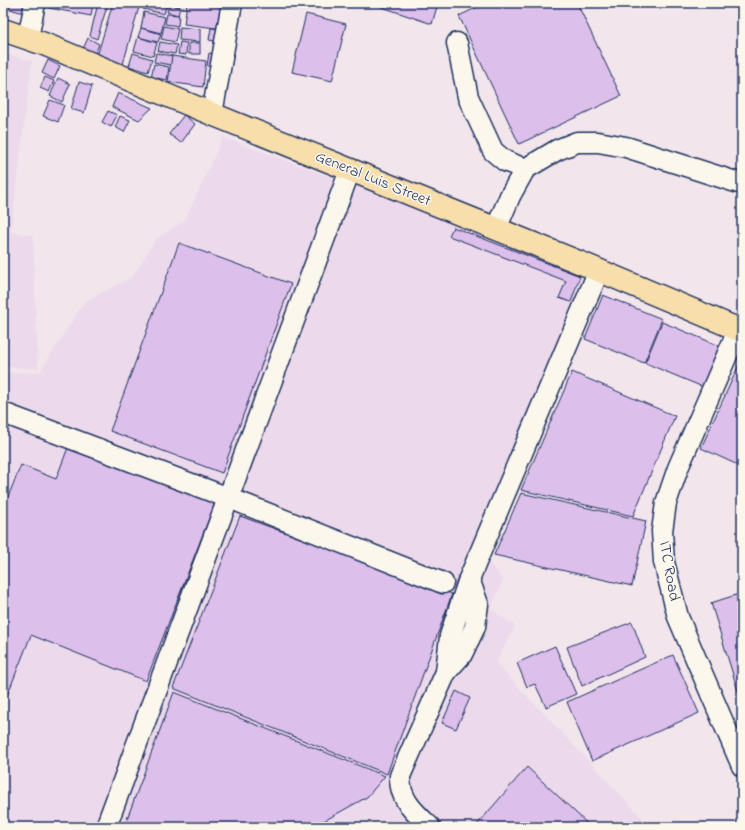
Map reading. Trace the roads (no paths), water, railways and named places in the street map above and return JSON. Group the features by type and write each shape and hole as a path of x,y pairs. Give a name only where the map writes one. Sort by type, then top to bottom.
{"main road":[{"name":"General Luis Street","path":"3,30 28,38 599,270 740,331"}],"street":[{"path":"28,38 35,3"},
{"path":"212,114 232,3"},
{"path":"457,43 468,97 493,151 505,161 525,169"},
{"path":"496,229 510,196 525,169 557,150 578,142 598,142 626,147 742,184"},
{"path":"106,827 350,170"},
{"path":"430,827 404,799 400,788 400,776 446,672 450,636 469,579 599,270"},
{"name":"ITC Road","path":"740,331 678,468 666,503 662,531 664,562 678,617 742,766"},
{"path":"3,413 229,498 444,583"}]}
